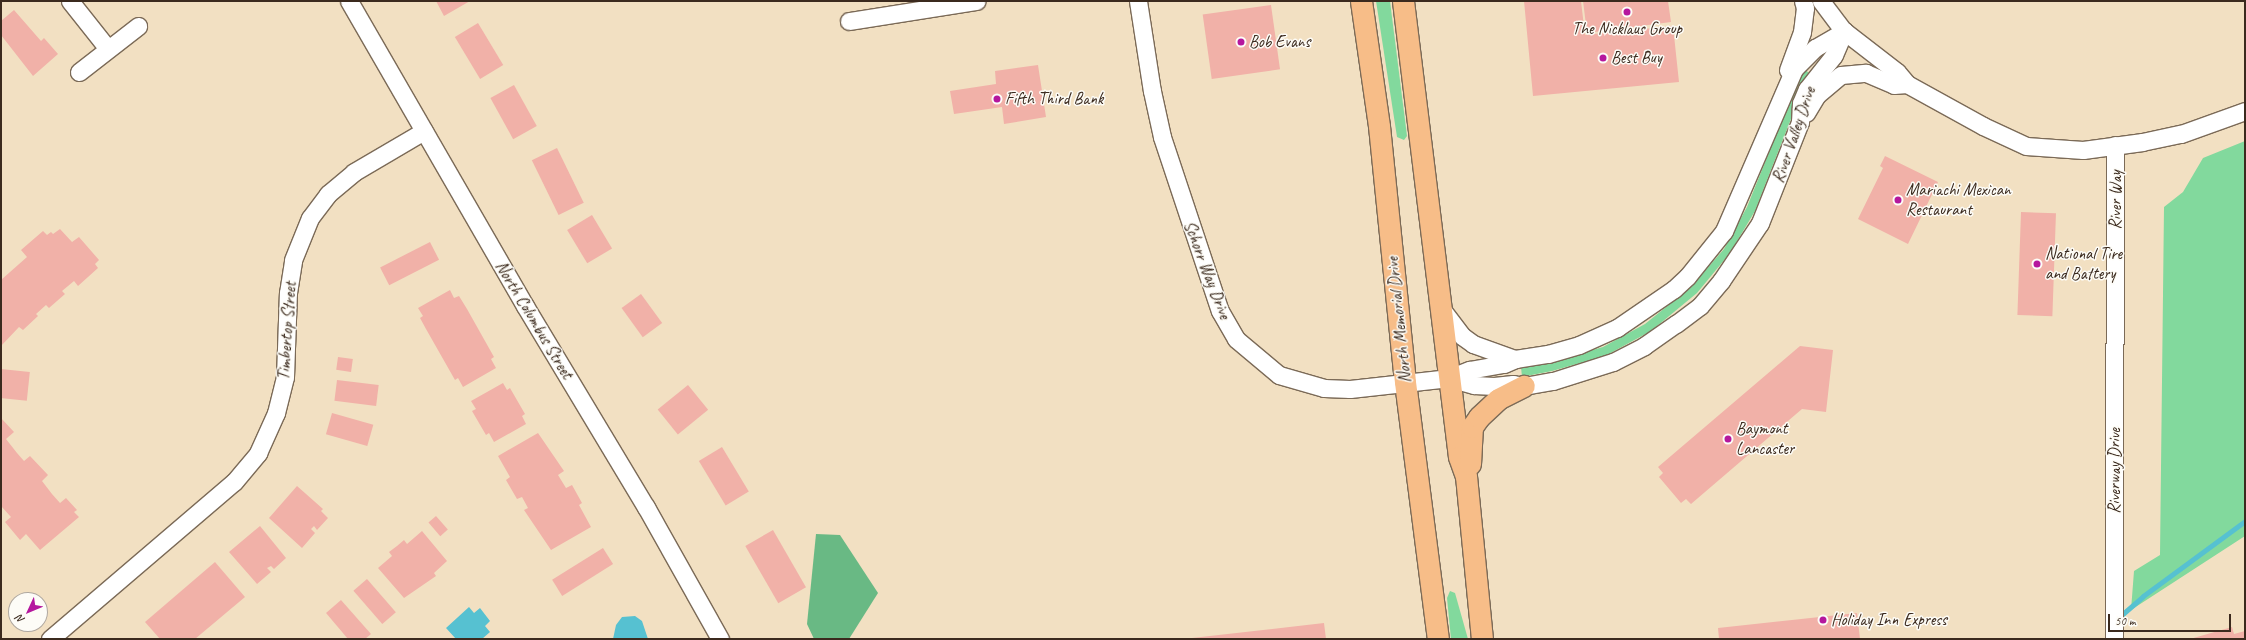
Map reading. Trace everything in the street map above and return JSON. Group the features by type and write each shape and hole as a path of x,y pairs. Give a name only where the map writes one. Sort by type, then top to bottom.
{"main road":[{"name":"North Memorial Drive","path":"1360,1 1380,126 1405,382 1438,639"},
{"path":"1403,1 1459,457 1466,476 1482,639"},
{"path":"1466,476 1472,458 1472,427 1479,417 1498,399 1524,386"}],"street":[{"path":"70,1 108,50"},
{"name":"North Columbus Street","path":"349,1 525,306 646,507 720,639"},
{"path":"849,21 976,1"},
{"name":"Schorr Way Drive","path":"1138,1 1152,91 1162,137 1207,277 1220,311 1236,339 1279,375 1301,383 1350,389 1449,378"},
{"path":"1785,83 1802,32 1805,8 1803,1"},
{"path":"1821,1 1844,31 1897,72 1907,84 1983,126 2026,146 2083,150 2115,146 2181,134 2245,111"},
{"path":"79,72 138,26"},
{"name":"River Valley Drive","path":"1449,378 1469,370 1504,364 1515,359 1548,354 1610,331 1656,304 1687,277 1724,231 1785,83 1803,57 1844,31"},
{"name":"River Valley Drive","path":"1449,378 1474,385 1513,384 1524,386 1584,373 1613,362 1644,346 1700,306 1721,281 1760,223 1800,122 1801,103 1807,89 1834,55 1844,31"},
{"path":"1800,122 1817,95 1841,75 1853,72 1866,73 1894,85 1907,84"},
{"name":"Timbertop Street","path":"50,639 234,482 258,453 276,413 285,377 288,293 293,260 310,218 328,194 354,172 424,131"},
{"name":"River Way","path":"2115,146 2115,302"},
{"name":"Riverway Drive","path":"2114,639 2115,302"},
{"name":"River Valley Drive","path":"1441,308 1462,336 1473,344 1515,359"}],"green space":[{"path":"1376,1 1390,1 1407,136 1404,140 1397,137"},
{"path":"1803,68 1809,73 1755,211 1730,253 1697,293 1651,331 1605,356 1552,371 1522,377 1521,367 1551,362 1603,347 1645,324 1691,287 1724,249 1747,207"},
{"path":"2245,141 2245,536 2131,610 2134,571 2160,555 2164,207 2183,192 2203,158"},
{"path":"816,534 840,535 878,593 849,639 814,639 807,624"},
{"path":"1450,591 1455,593 1468,639 1451,639 1447,598"}],"water":[{"path":"469,607 474,613 480,608 490,621 485,626 490,632 482,639 456,639 446,628"},
{"path":"635,616 642,621 648,639 613,639 616,625 622,617"}],"building":[{"path":"436,1 470,1 444,16"},
{"name":"Best Buy","path":"1524,1 1581,1 1585,35 1673,26 1679,82 1533,96"},
{"name":"The Nicklaus Group","path":"1583,1 1668,1 1671,22 1587,33"},
{"name":"Bob Evans","path":"1271,5 1280,69 1212,79 1203,15"},
{"path":"14,10 41,41 44,38 58,54 33,76 1,35 1,21"},
{"path":"478,23 503,65 480,79 455,37"},
{"name":"Fifth Third Bank","path":"1038,65 1046,117 1004,124 1002,107 954,114 950,91 996,84 995,71"},
{"path":"514,85 537,126 513,139 490,98"},
{"path":"557,148 584,203 559,215 532,160"},
{"name":"Mariachi Mexican Restaurant","path":"1885,156 1938,182 1908,244 1858,219 1883,168 1880,166"},
{"name":"National Tire and Battery","path":"2021,212 2056,213 2052,316 2017,315"},
{"path":"592,215 612,248 587,263 567,230"},
{"path":"60,229 72,242 79,237 99,260 95,264 98,268 78,286 74,281 62,291 65,294 49,308 46,305 36,314 38,316 23,330 19,327 1,346 1,280 27,257 21,250 43,231 47,235 51,232 53,234"},
{"path":"430,242 439,260 389,285 380,267"},
{"path":"450,290 454,298 459,296 467,309 494,357 491,359 496,368 463,387 458,378 455,380 420,318 423,316 418,308"},
{"path":"641,294 662,323 643,337 622,308"},
{"name":"Baymont Lancaster","path":"1800,346 1833,350 1826,412 1802,409 1691,504 1686,499 1681,503 1659,477 1663,473 1658,467"},
{"path":"338,357 353,359 351,372 336,370"},
{"path":"1,369 30,372 27,401 1,398"},
{"path":"337,380 379,385 376,406 334,401"},
{"path":"503,383 507,390 510,388 525,414 522,416 526,424 494,442 489,433 486,435 472,411 476,409 471,401"},
{"path":"688,385 708,410 678,434 658,410"},
{"path":"332,413 373,425 367,446 326,434"},
{"path":"1,418 14,432 6,439 17,453 24,461 30,456 48,475 42,481 52,494 60,503 66,498 77,510 74,512 79,517 40,550 26,534 20,540 5,522 11,517 1,506"},
{"path":"538,433 564,471 558,475 566,488 572,485 582,503 579,505 591,527 551,550 524,510 528,508 522,497 517,499 506,480 510,477 498,456"},
{"path":"722,447 749,492 726,505 699,461"},
{"path":"297,486 323,509 321,511 328,518 317,530 314,526 311,529 315,533 302,548 269,518"},
{"path":"436,516 448,530 440,536 428,523"},
{"path":"260,526 286,558 274,569 271,566 267,568 271,572 257,584 229,552"},
{"path":"773,530 806,587 778,603 745,546"},
{"path":"422,531 447,561 434,573 436,576 404,598 378,568 392,556 389,552 404,540 407,544"},
{"path":"603,548 613,564 562,596 552,580"},
{"path":"215,562 245,597 195,639 160,639 145,622"},
{"path":"367,579 396,612 382,624 353,591"},
{"path":"341,600 371,634 365,639 348,639 326,613"},
{"name":"Holiday Inn Express","path":"1857,613 1860,639 1719,639 1718,628"},
{"path":"1324,623 1326,639 1192,639 1192,638"},
{"path":"2232,627 2234,634 2245,631 2245,639 2190,639"}],"waterway":[{"path":"2118,618 2143,596 2245,521"}],"place":[{"name":"The Nicklaus Group","path":"1627,12"},
{"name":"Bob Evans","path":"1241,42"},
{"name":"Best Buy","path":"1603,58"},
{"name":"Fifth Third Bank","path":"997,99"},
{"name":"Mariachi Mexican Restaurant","path":"1898,200"},
{"name":"National Tire and Battery","path":"2037,264"},
{"name":"Baymont Lancaster","path":"1728,439"},
{"name":"Holiday Inn Express","path":"1823,620"}]}
